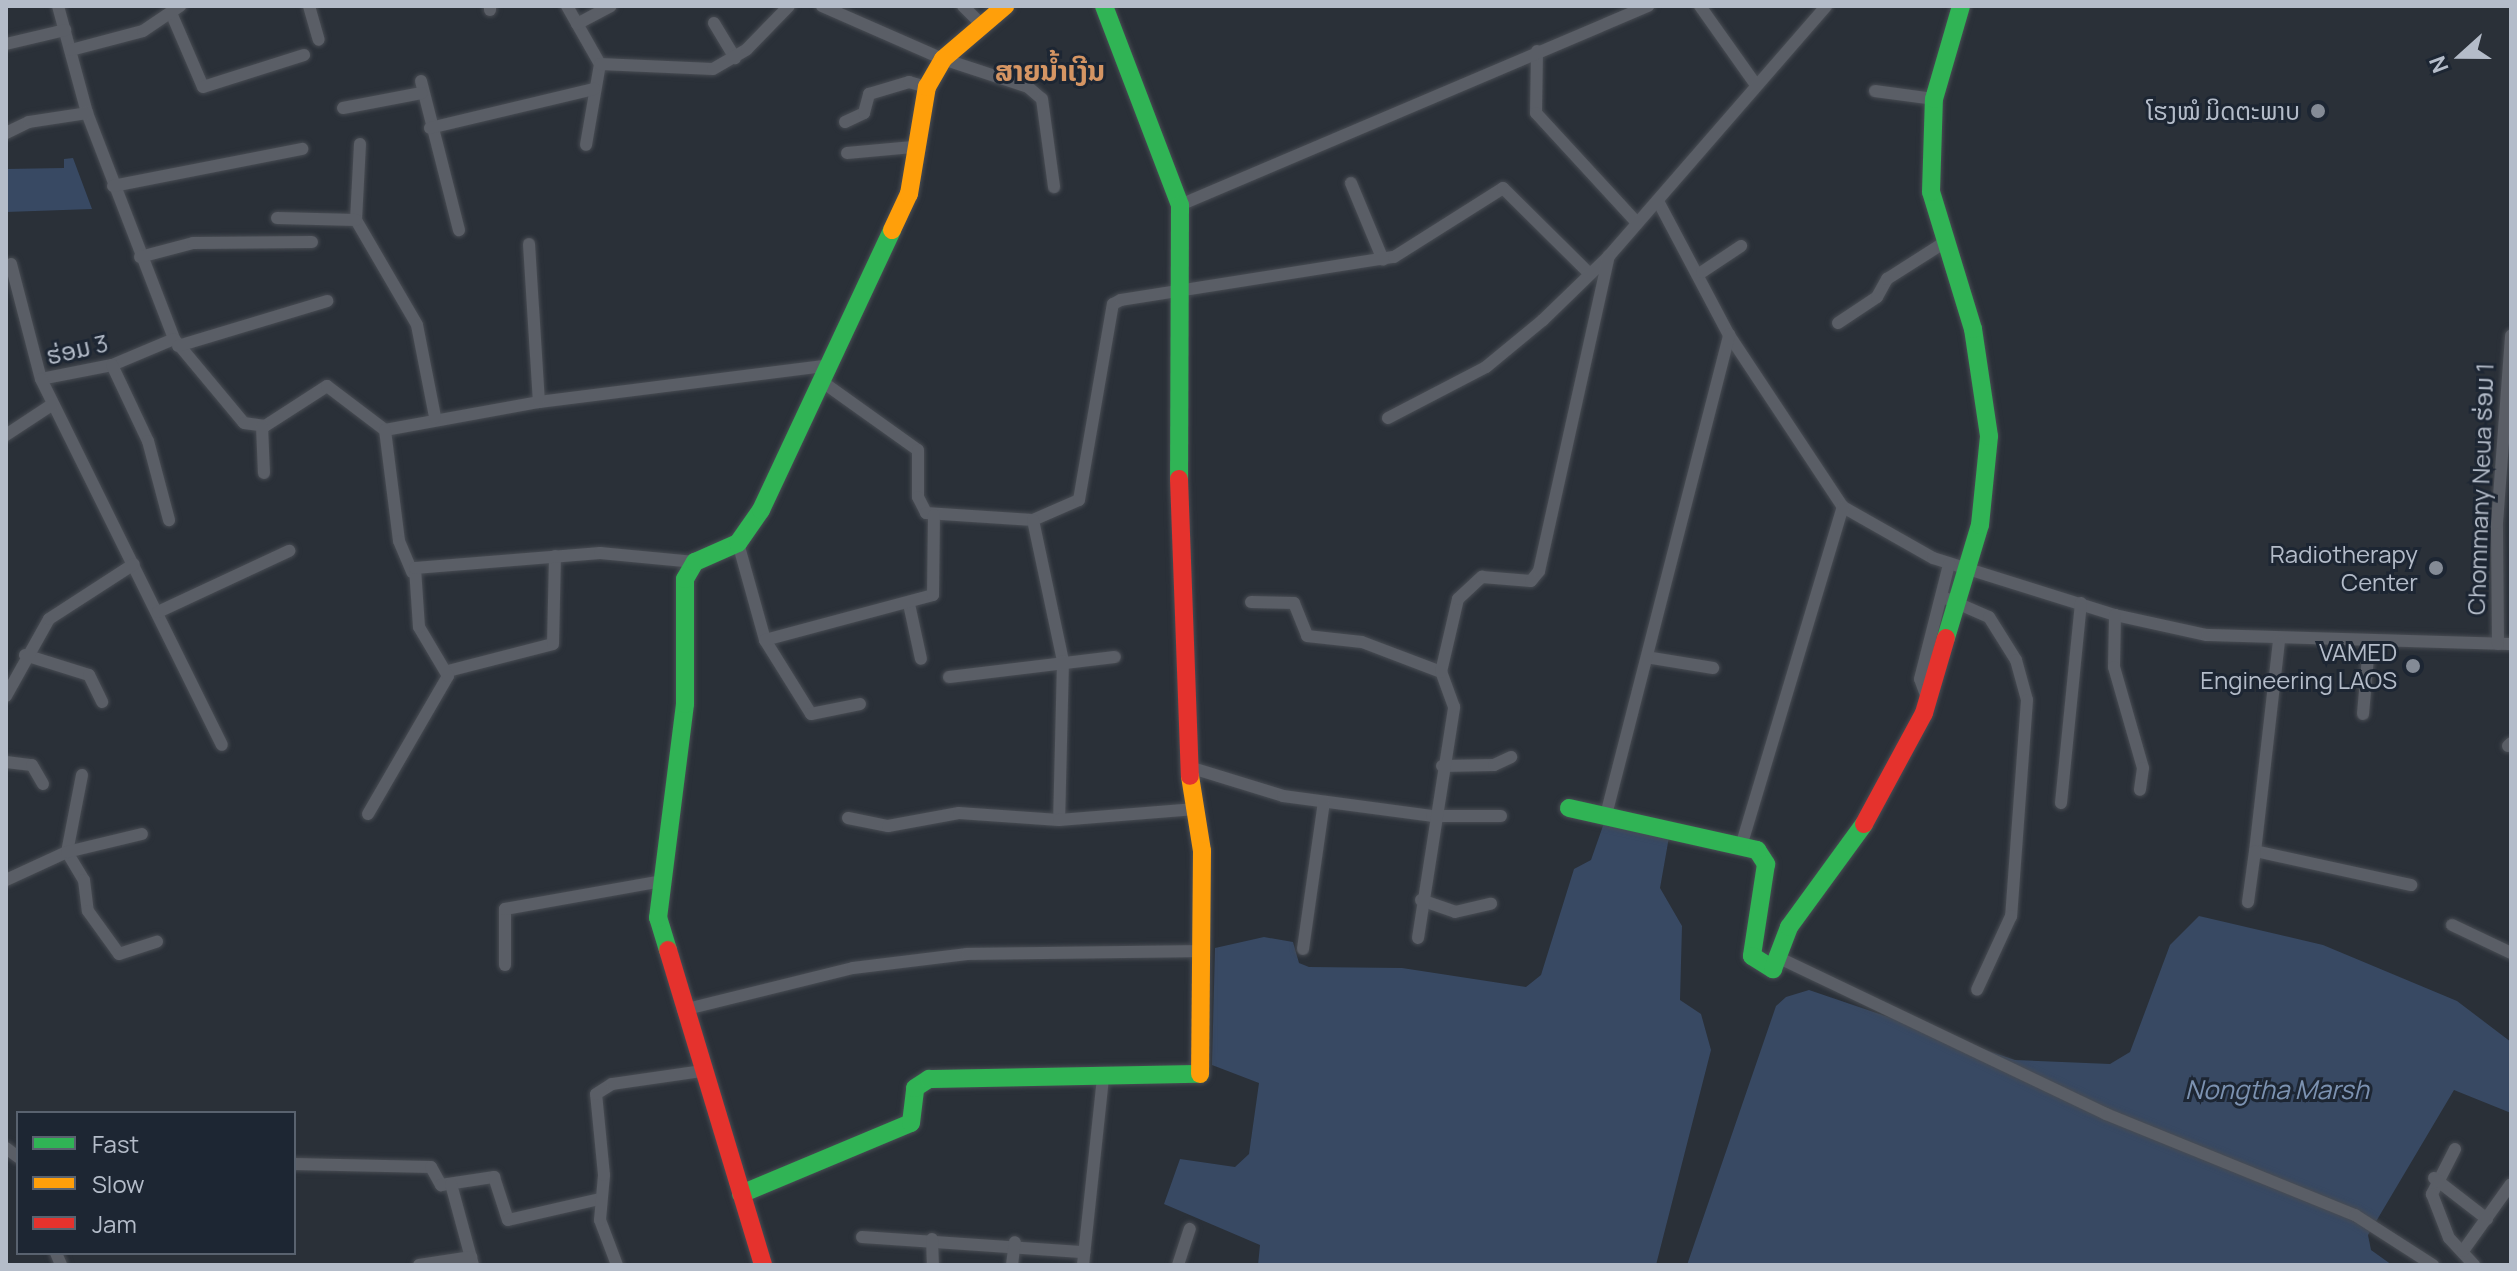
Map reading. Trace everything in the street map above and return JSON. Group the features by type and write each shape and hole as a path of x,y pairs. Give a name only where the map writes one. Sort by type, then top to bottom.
{"street":[{"path":"58,6 87,113 140,257 176,343 232,413 262,426"},
{"path":"309,6 319,40"},
{"path":"567,6 600,64 586,145"},
{"path":"577,24 611,6"},
{"path":"600,64 713,69 735,58 789,6"},
{"path":"822,6 943,59 1028,87 1042,99 1054,187"},
{"path":"963,6 983,26"},
{"path":"412,572 419,565 555,556 695,562 738,543 824,383 909,194 913,147 927,87 943,59 1005,6"},
{"path":"741,1194 911,1123 915,1088 929,1079 1204,1076 1196,809 1189,767 1177,294 1180,205 1104,6"},
{"path":"1180,205 1648,6"},
{"path":"1700,6 1756,85"},
{"path":"1388,418 1486,367 1609,256 1826,6"},
{"path":"1569,808 1742,843 1766,864 1752,956 1773,969 1775,956 1860,831 1927,698 1958,567 1980,525 1989,436 1973,329 1942,244 1931,192 1934,99 1961,6"},
{"path":"71,50 143,31 176,10 203,87 304,55"},
{"path":"714,23 735,58"},
{"path":"6,44 65,30"},
{"path":"1537,51 1536,113 1637,223"},
{"path":"845,122 864,113 869,94 909,82 927,87"},
{"path":"343,108 422,87 430,128 459,230"},
{"path":"430,128 594,89"},
{"path":"1875,91 1934,99"},
{"path":"6,133 29,122 87,113"},
{"path":"360,144 356,220 417,325 435,417"},
{"path":"847,153 913,147"},
{"path":"113,186 302,149"},
{"path":"1351,183 1383,260"},
{"path":"824,383 918,450 919,506 934,515 1033,520 1079,500 1113,304 1383,260 1447,229 1503,188 1588,272"},
{"path":"1658,201 1702,272 1729,335 1843,507 1958,567 2115,615 2279,641 2369,645 2505,644"},
{"path":"277,218 356,220"},
{"path":"140,257 193,243 312,242"},
{"path":"529,244 539,402"},
{"path":"1838,323 1877,297 1887,279 1942,244"},
{"path":"1702,272 1741,246"},
{"path":"1418,938 1432,816 1454,707 1441,672 1458,599 1470,582 1531,581 1539,571 1609,256"},
{"path":"11,264 12,303 41,379"},
{"name":"ຮ່ອມ 3","path":"222,745 41,379 112,365 176,343 327,301"},
{"path":"1606,815 1652,658 1729,335"},
{"name":"Chommany Neua ຮ່ອມ 1","path":"2505,644 2497,523 2511,336"},
{"path":"112,365 148,441 169,520"},
{"path":"385,430 435,417 832,365"},
{"path":"262,426 327,386 385,430 399,541 412,572 419,627 448,671"},
{"path":"6,435 53,404"},
{"path":"262,426 264,473"},
{"path":"1742,843 1843,507"},
{"path":"765,640 909,604 933,595 934,515"},
{"path":"1033,520 1063,661 1059,820"},
{"path":"738,543 765,640 811,714 860,704"},
{"path":"158,612 289,551"},
{"path":"368,814 448,671 553,644 555,556"},
{"path":"695,562 684,588 685,704 662,881 663,948 763,1265"},
{"path":"6,696 25,655 49,619 134,564"},
{"path":"1951,599 1989,617 2016,660 2027,700 2011,916 1977,990"},
{"path":"1251,602 1294,603 1307,636 1362,642 1441,672"},
{"path":"2061,803 2081,603"},
{"path":"909,604 921,659"},
{"path":"2115,615 2114,667 2143,768 2140,790"},
{"path":"2248,902 2279,641"},
{"path":"2363,714 2369,645"},
{"path":"25,655 89,675 102,702"},
{"path":"949,677 1115,657"},
{"path":"1652,658 1713,668"},
{"path":"1442,766 1494,765 1511,757"},
{"path":"6,762 32,765 43,784"},
{"path":"1189,767 1324,802 1432,816 1501,816"},
{"path":"82,775 67,852 84,880 88,911 116,952 157,942"},
{"path":"1303,949 1324,802"},
{"path":"848,818 888,826 959,813 1059,820 1196,809"},
{"path":"6,880 67,852 142,834"},
{"path":"2255,851 2411,885"},
{"path":"505,965 505,909 662,881"},
{"path":"1421,900 1455,912 1491,904"},
{"path":"2452,925 2511,953"},
{"path":"683,1010 853,968 967,954 1202,951"},
{"path":"1775,956 2106,1114 2355,1215 2433,1265"},
{"path":"617,1265 600,1220 599,1087 702,1071"},
{"path":"862,1237 1015,1242 1084,1258 1103,1077"},
{"path":"2455,1149 2434,1178 2449,1238 2474,1265"},
{"path":"296,1164 431,1167 441,1185 494,1177 508,1220 600,1199"},
{"path":"2434,1178 2487,1219"},
{"path":"419,1265 472,1261 451,1184"},
{"path":"2463,1251 2511,1184"},
{"path":"1178,1265 1190,1229"},
{"path":"932,1239 933,1265"},
{"path":"1012,1265 1015,1242"}],"water":[{"path":"73,158 92,209 6,212 6,169 64,168 64,159"},
{"path":"1604,823 1669,837 1660,888 1682,926 1680,1000 1701,1014 1711,1050 1656,1265 1258,1265 1260,1245 1164,1204 1180,1159 1235,1167 1249,1154 1259,1083 1212,1065 1215,948 1264,937 1293,942 1299,963 1309,967 1402,968 1526,987 1541,975 1574,869 1591,860"},
{"name":"Nongtha Marsh","path":"2199,916 2323,945 2457,1001 2511,1042 2511,1113 2454,1090 2368,1235 2371,1250 2392,1265 1687,1265 1776,1006 1786,997 1809,990 2015,1060 2110,1064 2130,1052 2170,945"}],"traffic: fast":[{"path":"1104,6 1180,205 1179,479"},
{"path":"1946,638 1980,525 1989,436 1973,329 1931,192 1934,99 1961,6"},
{"path":"668,950 658,918 685,704 685,579 695,562 738,543 761,510 892,230"},
{"path":"1569,808 1757,850 1766,864 1752,956 1773,969 1789,927 1864,824"},
{"path":"741,1194 911,1123 915,1088 929,1079 1200,1074"}],"traffic: slow":[{"path":"892,230 909,194 927,87 943,59 1005,6"},
{"path":"1190,776 1202,851 1200,1074"}],"traffic: jam":[{"path":"1179,479 1190,776"},
{"path":"1864,824 1924,713 1946,638"},
{"path":"668,950 763,1265"}],"place":[{"name":"ໂຮງໝໍ ມິດຕະພາບ","path":"2318,111"},
{"name":"Radiotherapy Center","path":"2436,568"},
{"name":"VAMED Engineering LAOS","path":"2413,666"}],"district":[{"name":"ສາຍນ້ຳເງີນ","path":"1050,70"}]}
